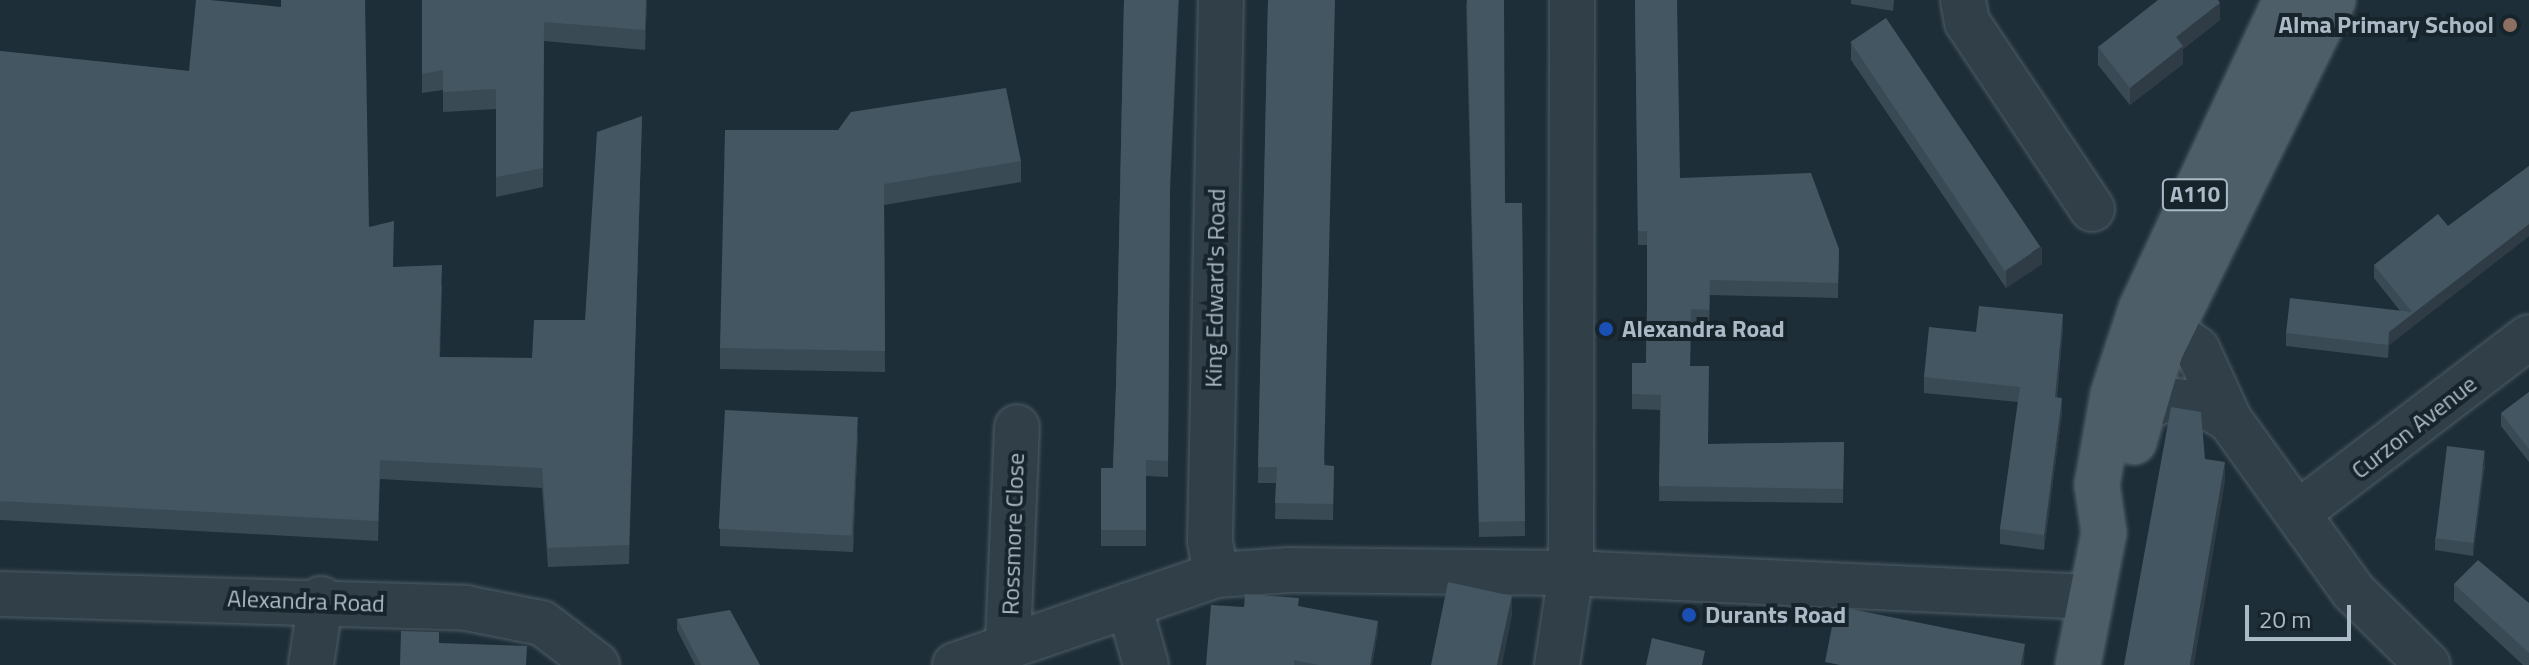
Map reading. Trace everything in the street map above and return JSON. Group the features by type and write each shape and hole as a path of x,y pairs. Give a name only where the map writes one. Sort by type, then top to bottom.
{"main road":[{"name":"A110","path":"2078,665 2104,533 2097,485 2126,403 2141,309 2286,0"},
{"name":"A110","path":"2172,331 2333,0"},
{"path":"2126,403 2150,327 2172,331"}],"street":[{"name":"King Edward's Road","path":"1216,575 1210,541 1221,0"},
{"path":"1557,665 1571,573 1572,0"},
{"path":"1963,0 1982,47 2092,209"},
{"path":"2172,331 2197,349 2229,419 2353,591 2428,665"},
{"name":"Curzon Avenue","path":"2298,513 2529,337"},
{"path":"2126,403 2163,400 2200,403 2229,419"},
{"name":"Rossmore Close","path":"1008,641 1017,427"},
{"path":"955,665 1008,641 1216,575 1571,573 2012,590 2090,597"},
{"name":"Alexandra Road","path":"0,594 321,599 466,608 542,623 597,665"},
{"path":"311,665 321,599"},
{"path":"1129,605 1146,665"}],"building":[{"path":"196,0 281,7 281,0 365,0 369,227 394,221 393,267 442,265 439,357 532,358 534,320 585,320 597,132 642,116 629,545 548,548 542,468 380,460 378,521 0,501 0,51 189,71"},
{"path":"422,0 646,0 645,30 544,22 543,168 496,177 496,89 443,92 443,70 422,74"},
{"path":"1124,0 1178,0 1170,177 1168,461 1146,460 1146,530 1101,530 1101,468 1113,468"},
{"path":"1268,0 1335,0 1324,465 1334,466 1333,504 1275,503 1277,467 1258,467"},
{"path":"1467,0 1504,0 1505,203 1522,203 1525,521 1479,522"},
{"path":"1635,0 1677,0 1680,178 1811,173 1839,249 1838,283 1710,280 1709,310 1691,309 1690,366 1709,366 1708,444 1844,442 1843,489 1659,486 1661,395 1632,394 1632,363 1646,363 1647,308 1647,231 1638,231"},
{"path":"2158,0 2218,0 2220,3 2176,37 2183,46 2130,88 2098,47"},
{"path":"1886,18 2040,247 2005,271 1850,42"},
{"path":"1006,88 1021,161 884,184 885,351 720,348 725,130 838,130 851,112"},
{"path":"2529,166 2529,224 2389,332 2388,345 2286,333 2290,298 2412,312 2374,265 2438,214 2448,226"},
{"path":"1979,306 2063,314 2055,397 2062,398 2044,535 2000,529 2020,387 1924,377 1929,327 1976,332"},
{"path":"2529,392 2529,449 2501,413"},
{"path":"2171,407 2201,412 2205,459 2225,462 2190,665 2124,665"},
{"path":"725,410 858,417 852,536 719,529"},
{"path":"2447,446 2485,451 2473,543 2436,538"},
{"path":"2478,560 2529,603 2529,653 2454,584"},
{"path":"1448,582 1512,596 1497,665 1431,665"},
{"path":"1245,594 1299,598 1298,606 1378,621 1370,665 1319,665 1294,660 1294,665 1206,665 1211,605 1244,607"},
{"path":"1836,606 2025,644 2021,665 1840,665 1825,662"},
{"path":"730,610 760,665 701,665 677,619"},
{"path":"401,631 439,632 439,643 527,646 526,665 400,665"},
{"path":"1652,638 1705,651 1702,665 1646,665"}],"place":[{"name":"Alma Primary School","path":"2510,25"},
{"name":"Alexandra Road","path":"1606,329"},
{"name":"Durants Road","path":"1689,615"}]}
